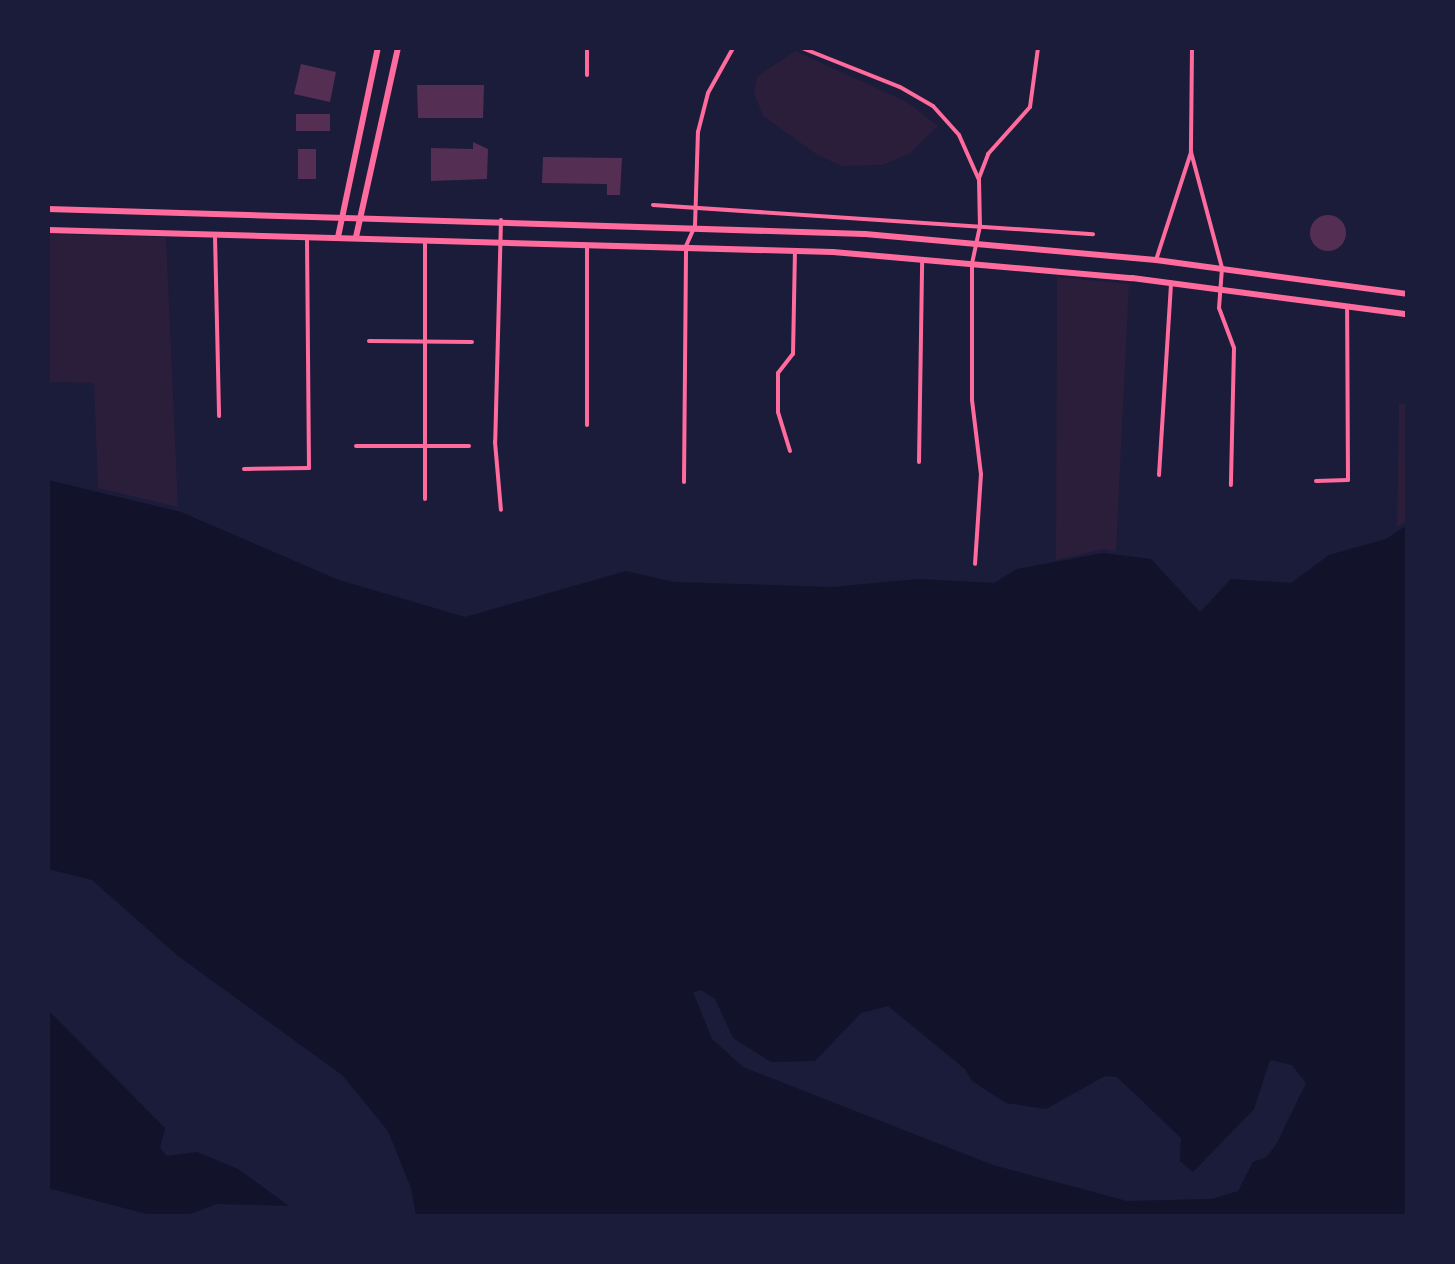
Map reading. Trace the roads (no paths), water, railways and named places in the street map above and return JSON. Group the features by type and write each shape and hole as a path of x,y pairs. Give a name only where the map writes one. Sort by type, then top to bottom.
{"main road":[{"path":"338,237 378,48"},
{"path":"356,237 398,48"},
{"path":"48,209 695,226 976,242 1156,260 1407,294"},
{"path":"48,230 795,250 1171,282 1407,314"}],"street":[{"path":"587,48 587,75"},
{"path":"684,482 686,246 695,226 699,123 712,82 733,48"},
{"path":"802,48 900,87 933,106 959,135 979,180"},
{"path":"975,564 981,474 972,400 972,263 980,226 979,180 988,154 1030,107 1038,48"},
{"path":"1192,48 1191,152 1222,268 1219,308 1234,348 1231,485"},
{"path":"1156,260 1191,152"},
{"path":"653,205 1093,234"},
{"path":"501,220 495,442 501,510"},
{"path":"215,233 219,416"},
{"path":"244,469 309,468 307,236"},
{"path":"425,238 425,499"},
{"path":"587,243 587,425"},
{"path":"790,451 778,412 778,389 779,368 793,354 795,250"},
{"path":"919,462 922,259"},
{"path":"1159,475 1171,282"},
{"path":"1316,481 1348,480 1347,305"},
{"path":"369,341 472,342"},
{"path":"356,446 469,446"}]}
